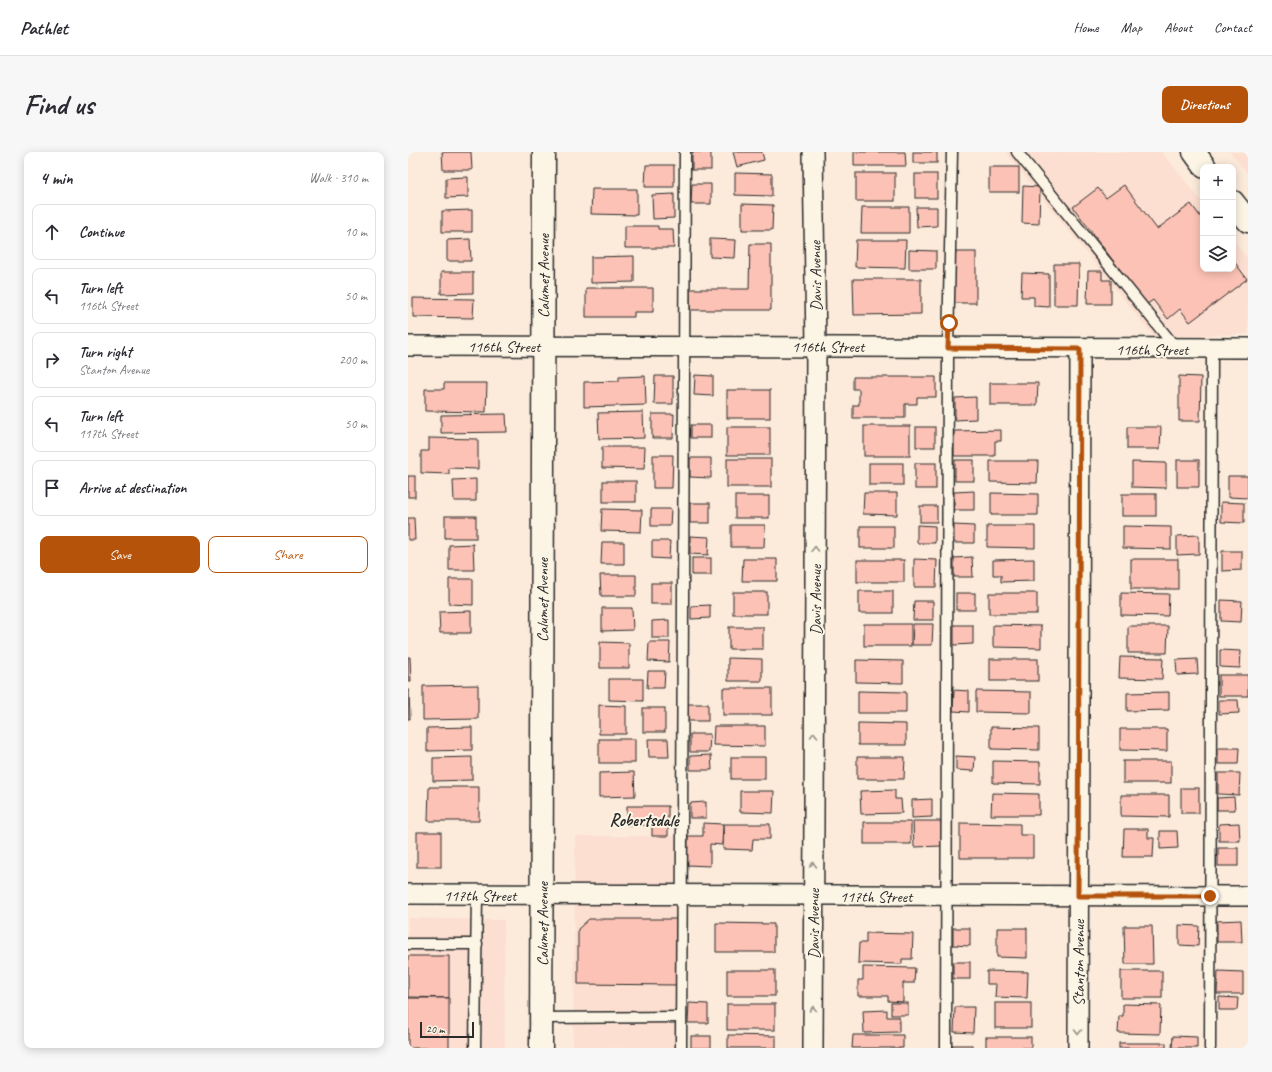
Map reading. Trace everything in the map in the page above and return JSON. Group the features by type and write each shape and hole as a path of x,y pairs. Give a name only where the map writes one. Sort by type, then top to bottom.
{"main road":[{"name":"Calumet Avenue","path":"541,1048 542,346 544,152"},
{"path":"1194,152 1204,164"}],"street":[{"name":"Davis Avenue","path":"813,152 816,346 813,1048"},
{"name":"116th Street","path":"408,346 816,346 1080,349 1248,348"},
{"name":"Stanton Avenue","path":"1078,1048 1080,349"},
{"name":"117th Street","path":"408,894 682,896 1248,896"}],"lane":[{"path":"681,1048 685,152"},
{"path":"946,1048 948,348 952,152"},
{"path":"1017,152 1176,349"},
{"path":"1210,1048 1212,349"},
{"path":"475,1048 477,895"},
{"path":"408,944 477,944"},
{"path":"541,1018 681,1017"}],"shaded area":[{"path":"1005,152 1162,152 1200,199 1200,272 1236,272 1236,244 1248,259 1248,334 1154,337"},
{"path":"1230,152 1248,152 1248,174"},
{"path":"575,836 687,836 687,1048 573,1048"},
{"path":"408,918 504,920 505,1048 408,1048"}],"building":[{"path":"442,152 471,152 472,170 443,170"},
{"path":"692,152 711,152 711,170 692,170"},
{"path":"733,152 762,152 764,160 737,167"},
{"path":"854,152 905,152 906,166 854,166"},
{"path":"913,152 937,152 937,163 913,163"},
{"path":"646,165 674,165 674,187 645,187"},
{"path":"989,167 1019,167 1019,192 989,192"},
{"path":"735,173 772,174 772,196 735,195"},
{"path":"856,173 895,173 895,201 856,201"},
{"path":"915,174 937,174 937,198 915,198"},
{"path":"468,177 468,197 446,198 446,178"},
{"path":"692,184 711,184 711,204 691,204"},
{"path":"1124,185 1157,229 1191,204 1200,216 1200,272 1236,272 1236,264 1247,279 1190,322 1180,309 1168,319 1153,300 1146,305 1073,207 1098,188 1106,198"},
{"path":"1023,186 1040,187 1039,224 1022,223"},
{"path":"592,189 637,189 637,215 591,214"},
{"path":"674,194 674,218 653,219 652,195"},
{"path":"742,204 773,205 772,230 742,230"},
{"path":"862,207 909,207 909,233 861,233"},
{"path":"916,207 937,207 937,226 917,227"},
{"path":"472,210 472,232 442,232 442,211"},
{"path":"625,226 658,226 658,229 673,229 674,248 625,248"},
{"path":"470,239 471,261 447,261 447,240"},
{"path":"710,239 736,240 735,258 710,257"},
{"path":"856,240 906,240 905,268 855,267"},
{"path":"750,244 771,244 771,310 690,310 690,289 749,289"},
{"path":"909,250 936,251 936,269 909,269"},
{"path":"954,252 976,252 976,303 954,303"},
{"path":"634,256 634,282 591,283 591,257"},
{"path":"1054,264 1079,264 1078,305 1054,305"},
{"path":"1088,271 1102,271 1102,280 1111,280 1111,304 1087,304"},
{"path":"441,272 473,272 473,293 441,294"},
{"path":"1022,273 1049,274 1049,307 1034,306 1034,297 1021,297"},
{"path":"853,279 921,279 921,314 854,315"},
{"path":"586,288 653,288 653,312 634,312 634,317 586,317"},
{"path":"413,298 474,299 473,318 413,317"},
{"path":"695,375 713,376 713,396 694,395"},
{"path":"645,376 646,405 584,407 584,382 619,381 619,377"},
{"path":"655,376 673,376 673,404 654,404"},
{"path":"1179,376 1201,377 1200,421 1179,421"},
{"path":"853,377 936,377 936,397 917,397 917,404 905,404 905,418 853,418 853,405 859,405 859,389 853,389"},
{"path":"444,383 487,383 486,412 425,411 425,389 444,389"},
{"path":"990,383 1038,383 1037,405 990,405"},
{"path":"727,390 770,390 770,418 727,418"},
{"path":"976,397 976,419 955,420 955,398"},
{"path":"643,412 644,438 599,439 598,413"},
{"path":"506,414 507,432 441,433 441,415"},
{"path":"652,414 674,414 673,438 652,438"},
{"path":"691,425 711,425 711,438 691,438"},
{"path":"864,426 910,426 910,456 864,456"},
{"path":"727,427 770,427 770,455 727,455"},
{"path":"916,427 935,427 935,447 916,447"},
{"path":"1127,427 1161,427 1160,449 1127,449"},
{"path":"1001,430 1001,441 995,441 995,456 954,456 954,431"},
{"path":"429,438 478,439 478,469 449,468 449,474 421,473 421,451 429,451"},
{"path":"602,447 645,447 644,469 602,468"},
{"path":"653,455 673,455 672,488 653,488"},
{"path":"690,458 711,458 711,478 690,477"},
{"path":"727,459 771,459 771,487 727,487"},
{"path":"955,460 974,460 974,481 955,481"},
{"path":"1177,460 1199,460 1199,487 1177,487"},
{"path":"990,461 1038,461 1037,483 990,482"},
{"path":"1132,462 1166,463 1166,488 1132,487"},
{"path":"869,463 903,463 903,485 869,485"},
{"path":"915,463 936,463 936,489 915,489"},
{"path":"408,476 415,476 415,497 408,497"},
{"path":"1228,476 1248,476 1248,498 1228,497"},
{"path":"476,479 476,501 454,501 453,480"},
{"path":"603,481 636,481 636,502 603,502"},
{"path":"974,491 974,510 954,510 954,492"},
{"path":"864,493 897,493 897,515 863,514"},
{"path":"991,493 1038,494 1038,515 991,515"},
{"path":"1122,494 1156,494 1156,516 1122,516"},
{"path":"735,496 769,496 769,518 735,518"},
{"path":"1221,502 1244,503 1244,523 1221,522"},
{"path":"690,503 710,503 710,523 690,523"},
{"path":"920,506 937,506 937,522 920,522"},
{"path":"602,509 642,510 641,532 601,531"},
{"path":"651,509 671,509 670,526 651,526"},
{"path":"445,516 476,516 476,538 445,538"},
{"path":"408,518 414,518 415,540 408,540"},
{"path":"731,525 765,525 764,547 731,547"},
{"path":"917,525 935,526 935,543 917,543"},
{"path":"954,525 974,526 974,543 954,543"},
{"path":"860,526 894,526 894,548 860,548"},
{"path":"987,526 1035,526 1035,548 987,547"},
{"path":"1123,526 1171,527 1171,549 1123,548"},
{"path":"1199,535 1199,554 1177,555 1177,536"},
{"path":"690,536 709,537 708,555 690,554"},
{"path":"652,541 670,541 669,559 652,558"},
{"path":"602,542 624,542 624,564 601,564"},
{"path":"473,544 474,570 449,570 449,545"},
{"path":"1222,551 1242,551 1242,570 1222,571"},
{"path":"972,557 973,577 954,577 954,558"},
{"path":"692,558 711,558 711,575 692,575"},
{"path":"743,559 777,559 777,581 742,581"},
{"path":"914,559 937,560 936,587 914,587"},
{"path":"1034,559 1034,581 1001,582 1001,575 993,575 993,560"},
{"path":"1131,559 1178,559 1178,589 1131,589"},
{"path":"857,560 904,560 904,582 857,582"},
{"path":"600,575 636,575 636,596 601,596"},
{"path":"449,579 473,579 473,605 449,604"},
{"path":"651,583 672,583 672,604 651,604"},
{"path":"859,591 893,591 893,613 859,613"},
{"path":"733,592 767,592 767,614 733,614"},
{"path":"956,593 975,593 975,610 956,610"},
{"path":"989,593 1037,593 1037,614 989,614"},
{"path":"1121,593 1169,594 1168,616 1121,615"},
{"path":"1221,600 1242,601 1241,622 1221,621"},
{"path":"914,601 933,601 933,620 913,620"},
{"path":"710,605 710,618 691,619 691,606"},
{"path":"602,608 632,608 633,630 602,631"},
{"path":"471,611 471,633 440,633 439,612"},
{"path":"669,620 669,638 652,638 652,621"},
{"path":"864,624 911,624 911,646 864,646"},
{"path":"913,624 933,624 932,645 912,645"},
{"path":"954,625 973,625 973,644 954,645"},
{"path":"993,625 1041,626 1041,648 993,647"},
{"path":"1128,626 1168,626 1167,653 1128,653"},
{"path":"729,627 763,627 763,649 729,649"},
{"path":"600,642 629,643 629,668 600,668"},
{"path":"649,642 670,642 669,662 648,661"},
{"path":"1220,650 1241,651 1240,668 1220,667"},
{"path":"408,657 410,657 411,681 408,681"},
{"path":"1120,657 1163,658 1162,679 1119,678"},
{"path":"728,658 762,659 762,681 728,681"},
{"path":"990,659 1038,659 1038,681 990,681"},
{"path":"1197,659 1198,674 1177,675 1176,660"},
{"path":"856,660 903,661 903,683 856,682"},
{"path":"648,671 665,671 664,688 647,688"},
{"path":"1219,675 1248,675 1248,696 1219,696"},
{"path":"609,679 643,679 643,701 609,700"},
{"path":"478,685 478,719 423,720 423,686"},
{"path":"723,688 772,688 772,715 723,715"},
{"path":"409,690 410,719 408,719"},
{"path":"954,690 969,691 969,712 953,711"},
{"path":"858,691 906,692 906,713 858,713"},
{"path":"976,691 1031,692 1031,713 976,712"},
{"path":"1169,692 1169,710 1127,711 1127,693"},
{"path":"1219,700 1238,700 1239,713 1219,714"},
{"path":"688,704 708,704 708,721 688,721"},
{"path":"599,705 626,706 626,734 599,734"},
{"path":"643,708 665,708 665,732 643,732"},
{"path":"858,723 906,724 906,745 858,745"},
{"path":"714,726 765,726 765,746 713,745"},
{"path":"472,727 472,750 427,751 427,728"},
{"path":"991,727 1039,728 1039,750 991,749"},
{"path":"1120,729 1167,729 1167,751 1120,750"},
{"path":"690,734 710,734 709,752 690,752"},
{"path":"599,739 635,739 635,763 599,763"},
{"path":"648,739 668,739 669,757 649,757"},
{"path":"1218,748 1239,748 1238,764 1218,764"},
{"path":"711,755 712,770 690,770 690,756"},
{"path":"956,756 975,757 974,771 956,770"},
{"path":"472,757 472,780 433,781 433,758"},
{"path":"731,757 765,757 765,779 731,779"},
{"path":"857,757 905,757 904,779 857,779"},
{"path":"993,761 1040,762 1040,784 993,783"},
{"path":"1123,761 1171,761 1171,783 1123,783"},
{"path":"634,772 635,796 599,797 599,773"},
{"path":"1218,773 1240,773 1239,795 1218,794"},
{"path":"429,787 479,787 479,821 428,821"},
{"path":"1181,788 1199,788 1199,813 1181,813"},
{"path":"895,790 895,799 901,799 902,813 861,814 860,791"},
{"path":"740,791 774,791 773,813 740,812"},
{"path":"992,793 1039,794 1039,815 991,815"},
{"path":"1121,795 1169,795 1169,817 1121,816"},
{"path":"1234,797 1235,810 1217,810 1217,798"},
{"path":"932,799 932,817 912,818 912,800"},
{"path":"706,802 706,818 690,818 690,803"},
{"path":"627,806 668,806 668,836 652,836 652,825 627,826"},
{"path":"913,821 941,821 942,846 914,847"},
{"path":"864,822 911,822 911,844 864,844"},
{"path":"703,823 723,824 722,845 710,844 710,866 687,865 688,836 703,836"},
{"path":"960,823 1020,824 1020,835 1033,835 1033,858 960,858"},
{"path":"1239,823 1240,841 1219,841 1219,824"},
{"path":"724,824 770,824 770,839 753,839 752,850 723,849"},
{"path":"1124,829 1148,829 1148,838 1154,838 1153,857 1123,857"},
{"path":"1160,831 1177,831 1178,848 1160,849"},
{"path":"417,832 441,832 441,867 417,867"},
{"path":"1218,848 1238,848 1238,866 1218,866"},
{"path":"589,919 676,919 676,985 578,984 578,929"},
{"path":"1241,920 1242,942 1217,942 1217,921"},
{"path":"716,923 774,924 774,952 716,952"},
{"path":"1179,925 1199,926 1198,946 1179,945"},
{"path":"1124,926 1152,926 1153,964 1125,964"},
{"path":"953,928 970,928 970,946 953,945"},
{"path":"997,928 1027,928 1027,958 997,957"},
{"path":"866,933 913,934 912,959 902,959 902,964 858,963 859,943 866,943"},
{"path":"408,956 449,956 449,998 408,997"},
{"path":"953,962 970,962 970,979 953,979"},
{"path":"863,967 915,968 914,983 903,983 903,1002 888,1001 888,996 858,996 858,980 863,980"},
{"path":"727,970 775,970 775,996 727,996"},
{"path":"987,971 1028,972 1027,998 995,997 996,984 987,984"},
{"path":"1121,971 1162,971 1162,998 1121,998"},
{"path":"1218,971 1243,972 1243,994 1217,994"},
{"path":"1219,997 1238,998 1237,1010 1219,1010"},
{"path":"408,998 449,998 449,1048 408,1048"},
{"path":"689,1003 708,1004 708,1023 688,1023"},
{"path":"891,1003 908,1003 908,1015 891,1015"},
{"path":"995,1003 1031,1003 1031,1028 995,1028"},
{"path":"727,1004 775,1004 775,1030 727,1030"},
{"path":"1123,1004 1161,1005 1160,1034 1118,1033 1119,1016 1123,1016"},
{"path":"955,1007 974,1007 973,1033 954,1032"},
{"path":"887,1010 887,1017 899,1017 899,1032 864,1033 863,1011"},
{"path":"728,1035 776,1036 776,1048 728,1048"},
{"path":"853,1035 903,1035 903,1048 852,1048"},
{"path":"691,1036 711,1036 711,1048 691,1048"},
{"path":"1173,1036 1197,1037 1197,1048 1172,1048"},
{"path":"986,1037 1031,1037 1031,1048 986,1048"},
{"path":"1119,1043 1166,1043 1166,1048 1119,1048"},
{"path":"952,1045 972,1045 972,1048 952,1048"}],"district":[{"name":"Robertsdale","path":"644,820"}],"route":[{"path":"949,323 948,348 1080,349 1078,896 1210,896"}]}
